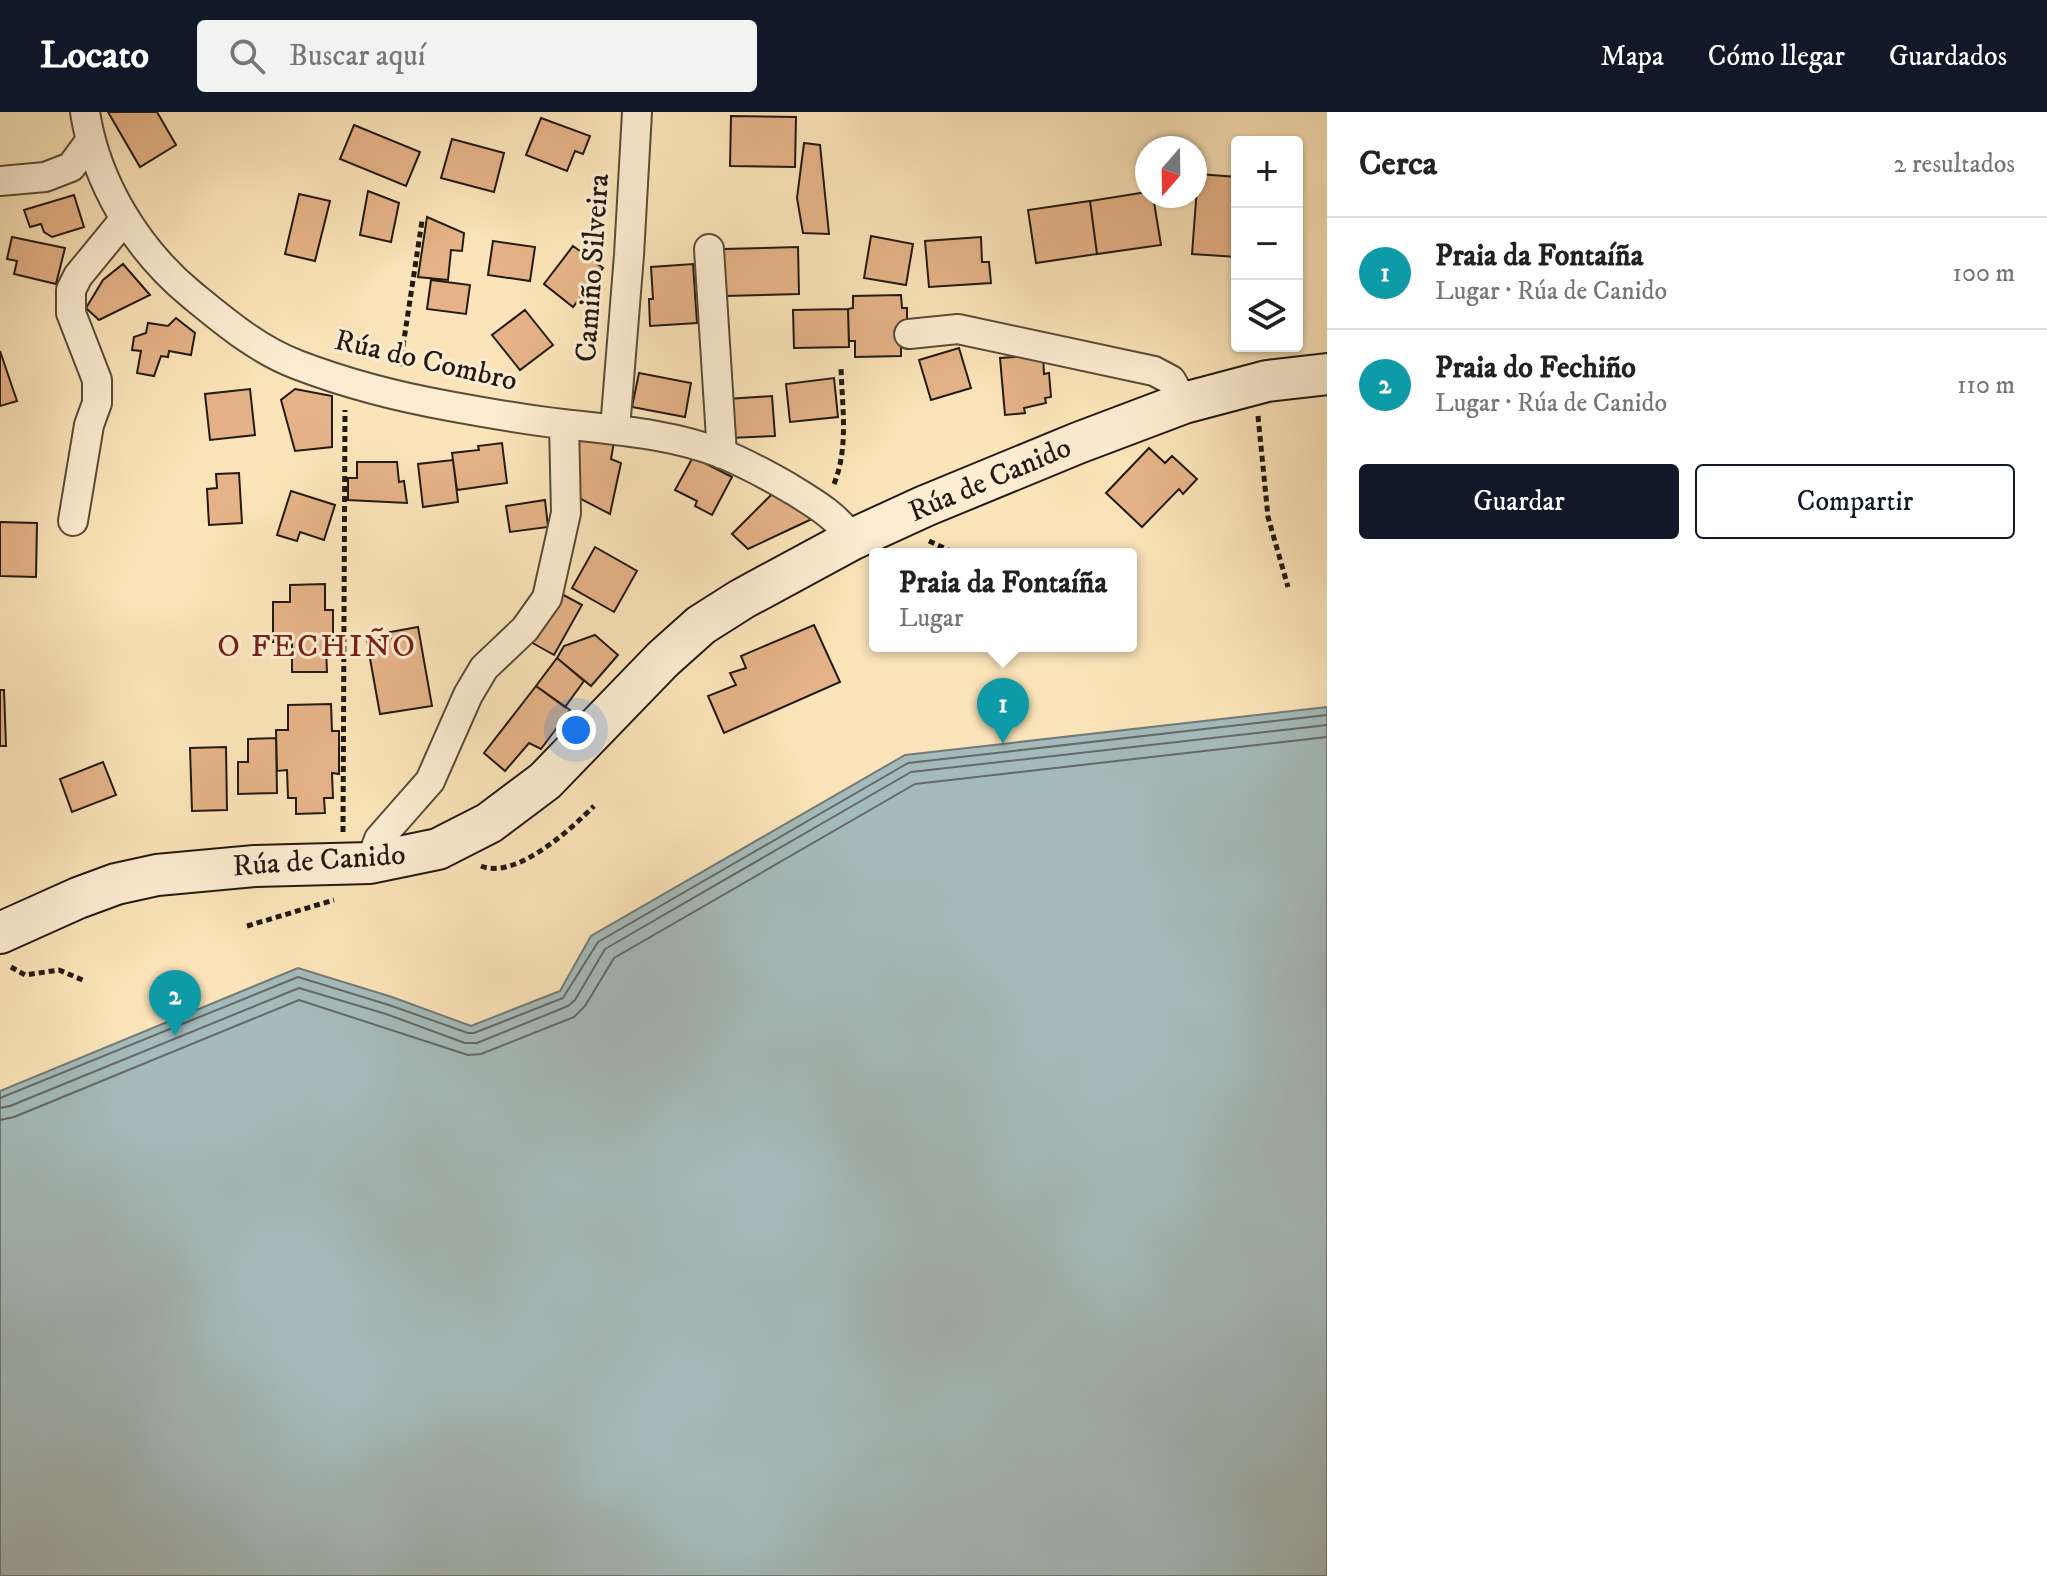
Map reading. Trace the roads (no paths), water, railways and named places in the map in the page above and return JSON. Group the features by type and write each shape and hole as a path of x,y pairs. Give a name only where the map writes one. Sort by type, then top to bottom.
{"main road":[{"name":"Rúa de Canido","path":"0,933 78,898 116,884 157,875 255,866 370,863 438,849 489,823 545,781 663,659 701,625 742,599 853,539 1078,443 1184,403 1267,381 1327,374"}],"street":[{"name":"Rúa do Combro","path":"85,112 90,141 124,220 166,275 249,338 296,365 345,381 446,406 615,429 682,442 722,454 769,476 816,504 839,520 853,539"},
{"name":"Camiño Silveira","path":"615,429 637,112"},
{"path":"0,181 45,177 71,167 90,141"},
{"path":"73,521 89,425 97,403 97,380 71,313 71,290 78,276 124,220"},
{"path":"709,249 722,454"},
{"path":"909,334 958,329 1154,371 1171,380 1184,403"},
{"path":"370,863 379,839 430,781 468,695 484,668 525,629 547,598 566,513 564,424"}],"water":[{"path":"1327,707 1327,1576 0,1576 0,1091 298,968 471,1026 560,991 591,936 905,755"}],"place":[{"name":"Praia da Fontaíña","path":"1003,744"},
{"name":"Praia do Fechiño","path":"175,1036"}],"district":[{"name":"O FECHIÑO","path":"317,647"}]}
